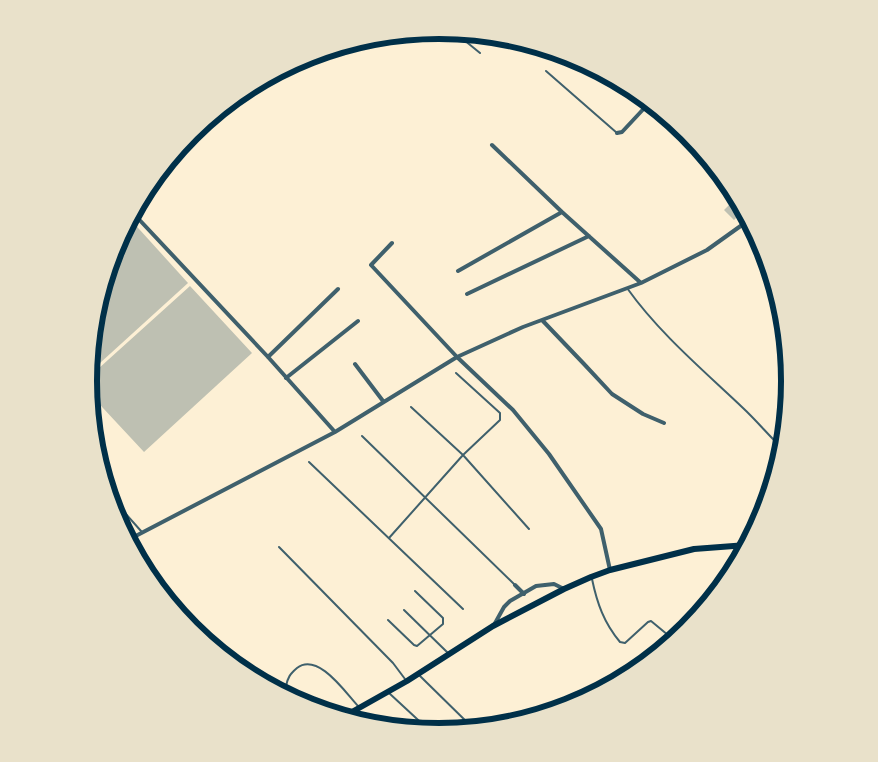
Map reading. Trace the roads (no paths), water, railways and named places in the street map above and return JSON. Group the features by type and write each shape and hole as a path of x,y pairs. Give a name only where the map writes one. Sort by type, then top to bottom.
{"main road":[{"path":"351,712 407,681 493,626 564,589 610,570 694,549 738,546"}],"street":[{"path":"617,133 622,132 645,107"},
{"path":"492,145 562,212 641,283"},
{"path":"458,271 562,212"},
{"path":"138,219 268,357 335,432"},
{"path":"134,536 335,432 457,357 542,320 641,283 707,250 743,224"},
{"path":"467,294 589,236"},
{"path":"392,243 371,265 457,357 513,410 549,454 601,529 610,570"},
{"path":"268,357 338,290"},
{"path":"542,320 612,394 643,414 664,423"},
{"path":"286,378 358,321"},
{"path":"355,364 383,401"},
{"path":"493,626 504,607 510,601 536,586 554,584 564,589"},
{"path":"515,585 524,594"}],"lane":[{"path":"462,39 480,53"},
{"path":"546,71 617,133"},
{"path":"627,288 657,325 776,441"},
{"path":"389,538 463,455 500,420 500,413 456,373"},
{"path":"411,407 463,455 529,529"},
{"path":"362,436 515,585"},
{"path":"309,462 463,609"},
{"path":"122,511 141,532"},
{"path":"278,547 393,663 407,681"},
{"path":"591,578 601,614 609,629 620,642 625,643 651,621 668,635"},
{"path":"388,620 417,646 442,624 443,618 415,591"},
{"path":"404,610 449,655"},
{"path":"287,688 289,674 301,665 313,664 326,671 359,708"},
{"path":"418,674 467,722"},
{"path":"387,691 421,723"}]}
